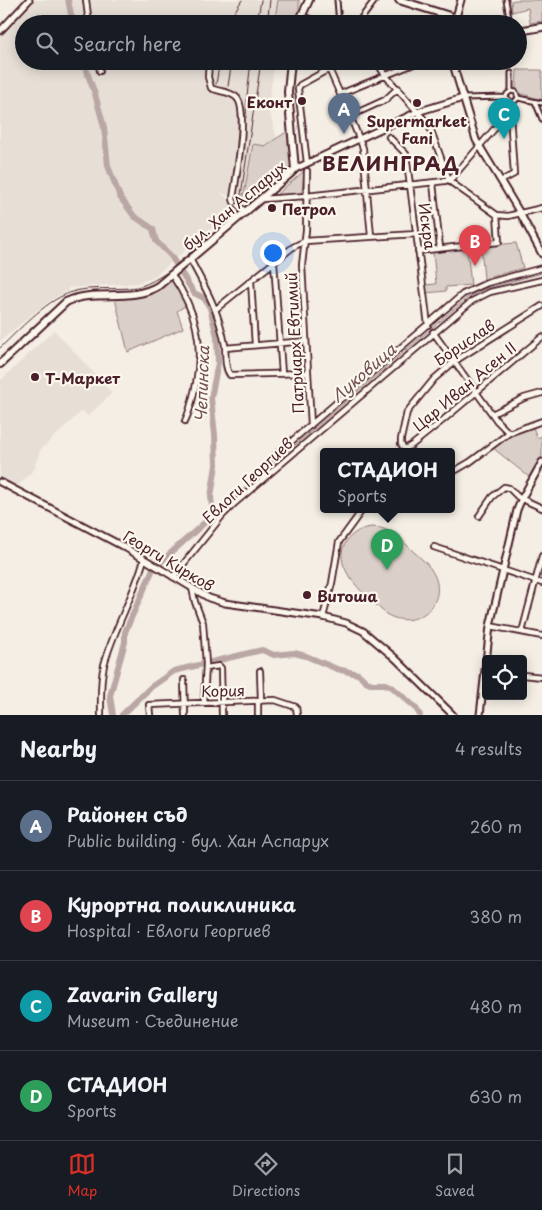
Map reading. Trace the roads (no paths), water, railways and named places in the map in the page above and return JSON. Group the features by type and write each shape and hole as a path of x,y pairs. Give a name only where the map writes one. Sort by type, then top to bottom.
{"main road":[{"path":"302,15 309,0"},
{"path":"399,0 439,15"},
{"path":"527,30 542,27"},
{"path":"290,70 288,92 295,169"},
{"name":"бул. Хан Аспарух","path":"0,364 66,302 80,297 143,293 158,286 295,169"}],"street":[{"path":"0,30 29,0"},
{"path":"86,0 88,15"},
{"path":"337,0 338,15"},
{"path":"364,15 375,0"},
{"path":"457,15 461,0"},
{"path":"506,0 508,15"},
{"path":"208,70 210,88 234,96 241,104 242,136 233,200 246,212"},
{"path":"307,163 298,89 300,85 327,70"},
{"path":"329,70 363,148 371,236"},
{"path":"382,70 430,125 449,180 497,215 508,216 542,208"},
{"path":"340,94 397,70"},
{"path":"455,70 473,131 480,146 542,254"},
{"path":"511,73 511,90 506,97 512,102"},
{"path":"350,116 385,100 398,88"},
{"path":"511,90 517,93 518,98"},
{"name":"бул. Хан Аспарух","path":"295,169 417,112 463,98 506,97"},
{"path":"501,181 514,174 510,114 512,102 518,98 542,103"},
{"path":"534,102 542,119"},
{"path":"262,199 410,186 449,180 496,127"},
{"name":"Искра","path":"389,137 406,154 428,325"},
{"name":"Патриарх Евтимий","path":"307,171 305,241 302,265 311,425"},
{"path":"433,183 440,248"},
{"path":"418,251 499,242 497,215"},
{"path":"216,309 293,247 305,241 416,234"},
{"path":"190,259 216,309 225,348 227,370 230,375 308,373"},
{"path":"274,262 282,374"},
{"name":"Евлоги Георгиев","path":"272,458 463,294 475,288 542,268"},
{"path":"173,273 189,305 199,338 200,354 197,380 190,410 185,421"},
{"name":"Евлоги Георгиев","path":"173,577 222,516 235,503 433,332 472,301 482,296 500,289 542,280"},
{"path":"251,281 255,345"},
{"name":"Борислав","path":"403,448 401,439 407,412 412,403 439,373 542,306"},
{"path":"428,325 492,414 509,433"},
{"name":"Цар Иван Асен II","path":"407,448 542,337"},
{"path":"225,348 306,342"},
{"path":"492,414 524,398 542,394"},
{"path":"455,471 509,433 542,421"},
{"path":"487,655 490,626 518,510 522,498 542,462"},
{"name":"Георги Кирков","path":"0,482 104,536 209,598 220,602 323,617 355,627 373,639 453,715"},
{"path":"479,516 492,497 504,486 542,508"},
{"path":"323,617 332,583 338,542 361,513"},
{"path":"434,547 542,583"},
{"path":"522,632 542,556"},
{"path":"102,715 104,666 144,560"},
{"path":"192,588 194,602 203,623 206,663 204,702"},
{"path":"490,626 542,636"},
{"path":"206,663 219,666 221,670 222,715"},
{"path":"258,715 260,670"},
{"path":"527,675 542,677"},
{"path":"184,680 185,715"},
{"path":"480,715 482,697"},
{"name":"Кория","path":"150,715 150,706 204,702 281,700 296,707 297,715"}],"waterway":[{"name":"Чепинска","path":"68,0 71,15"},
{"name":"Чепинска","path":"86,70 104,127 108,166 120,197 134,216 153,229 156,241 171,256 194,293 204,298 210,308 217,336 218,363 211,398 216,465 211,497 213,515 153,569 125,632 125,642 110,696 113,715"},
{"name":"Луковица","path":"213,515 467,298 487,288 542,273"},
{"path":"122,715 151,687 174,671 262,650 274,655 294,653 306,656 337,669 358,674 367,682 385,684 392,687 415,707 420,715"}],"railway":[{"path":"233,15 242,0"},
{"path":"258,15 261,0"},
{"path":"268,15 270,0"},
{"path":"216,84 218,70"},
{"path":"228,86 231,70"},
{"path":"246,117 250,70"},
{"path":"0,348 41,310 60,297 85,289 137,287 147,284 173,268 213,235 231,213 241,195 260,70"}],"place":[{"name":"Еконт","path":"302,101"},
{"name":"Supermarket Fani","path":"417,103"},
{"name":"Районен съд","path":"344,134"},
{"name":"Zavarin Gallery","path":"504,139"},
{"name":"Петрол","path":"272,208"},
{"name":"Курортна поликлиника","path":"475,266"},
{"name":"Т-Маркет","path":"35,377"},
{"name":"СТАДИОН","path":"387,570"},
{"name":"Витоша","path":"307,595"}],"district":[{"name":"ВЕЛИНГРАД","path":"391,163"}]}
